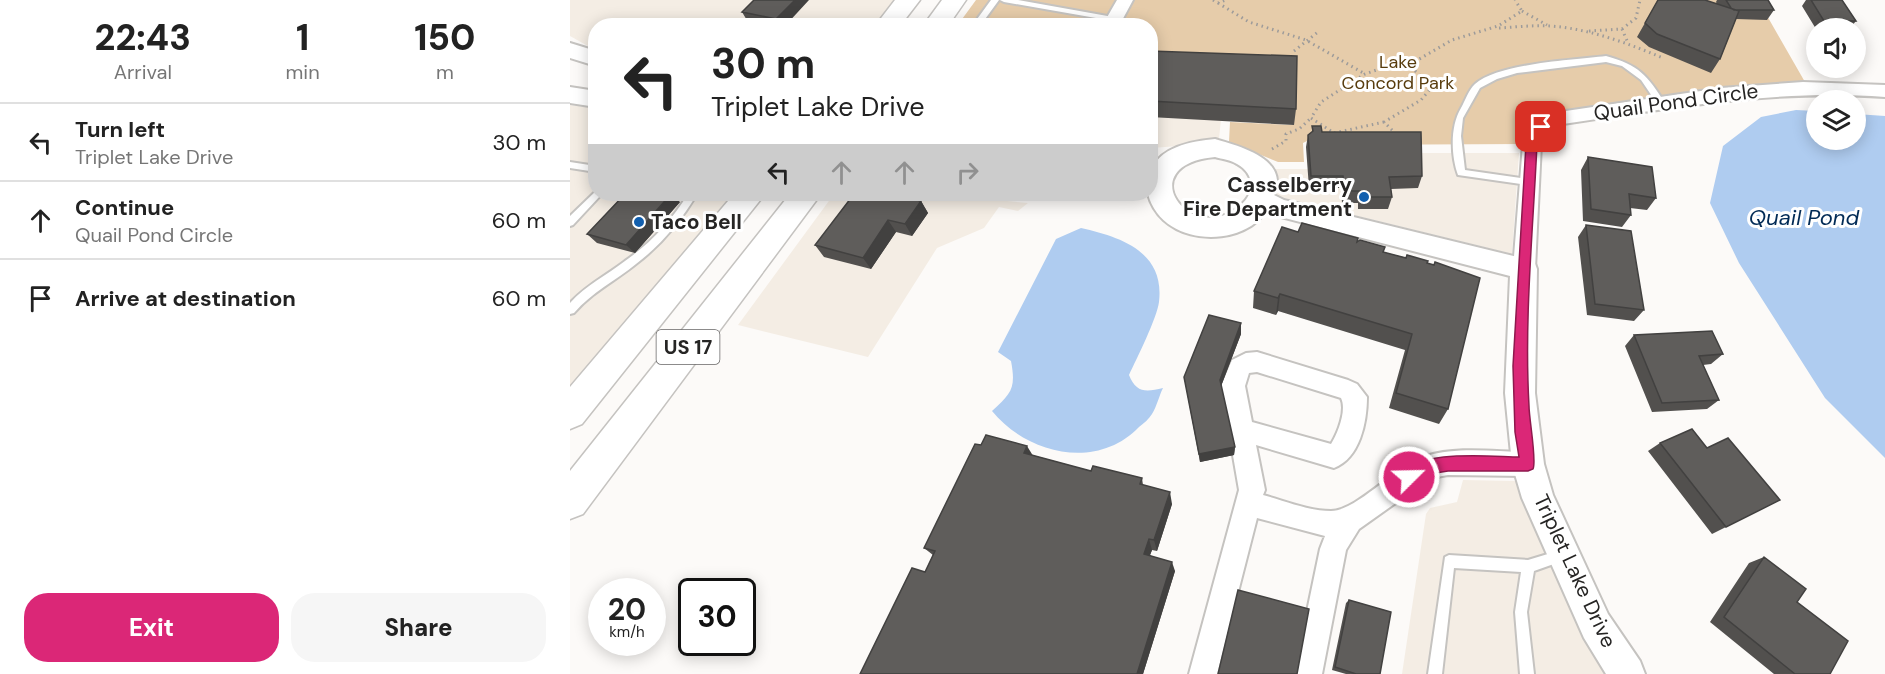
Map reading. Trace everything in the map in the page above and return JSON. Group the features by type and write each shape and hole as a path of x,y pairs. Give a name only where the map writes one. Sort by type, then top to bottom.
{"main road":[{"path":"893,18 908,0"},
{"path":"941,18 954,0"},
{"name":"US 17","path":"570,413 744,201"},
{"name":"US 17","path":"570,501 801,201"}],"street":[{"path":"1114,18 1125,0"},
{"path":"570,50 588,56"},
{"path":"588,71 570,84 588,94"},
{"name":"Quail Pond Circle","path":"1524,278 1532,144 1541,127 1559,118 1745,91 1857,88 1885,91"},
{"path":"1158,157 1182,155 1198,149 1232,150 1247,157 1258,167 1264,179 1265,193 1253,209 1222,227 1197,225 1175,217 1158,200"},
{"path":"1158,186 1163,172 1182,155"},
{"path":"1253,209 1272,222 1524,278"},
{"name":"Triplet Lake Drive","path":"1524,278 1520,393 1528,464 1538,498 1596,626 1627,674"},
{"path":"1203,674 1250,503 1251,481 1233,390 1240,367 1251,361 1340,387 1349,391 1355,398 1345,446 1340,454 1334,456 1241,430"},
{"path":"1308,674 1333,549 1341,531 1350,520 1409,477 1427,467 1448,464 1528,464"},
{"path":"1250,503 1323,524 1350,520"}],"lane":[{"path":"982,18 995,0"},
{"path":"1004,0 1092,18"},
{"path":"1528,182 1461,173 1457,136 1460,118 1477,86 1494,77 1517,70 1606,59 1625,64 1644,78 1661,103"},
{"path":"570,165 588,168"},
{"path":"570,222 590,201"},
{"path":"570,310 586,291 630,264 652,245 687,201"},
{"path":"1435,674 1449,561 1528,566 1564,555"},
{"path":"1527,674 1521,612 1528,566"}],"path":[{"path":"1213,0 1249,22 1306,40 1324,53 1365,74"},
{"path":"1218,3 1226,0"},
{"path":"1515,0 1522,11 1549,26"},
{"path":"1585,32 1622,29 1636,18 1640,0"},
{"path":"1499,28 1522,11"},
{"path":"1265,153 1286,141 1286,134 1299,129 1311,118 1321,102 1365,74 1385,67 1409,65 1428,52 1459,37 1499,28 1549,26 1628,43 1663,58"},
{"path":"1622,29 1628,43"},
{"path":"1294,51 1318,32"},
{"path":"1311,118 1325,125 1334,134 1384,122 1421,100 1432,87 1409,65"},
{"path":"1384,122 1399,137"}],"shaded area":[{"path":"570,0 895,0 880,18 588,18 588,46 570,36"},
{"path":"1158,78 1221,119 1219,139 1196,140 1179,146 1158,148"},
{"path":"570,105 588,107 588,201 729,201 570,391"},
{"path":"1321,153 1519,153 1512,254 1276,196 1276,180 1272,169 1310,169"},
{"path":"829,201 1028,203 1018,211 999,207 984,228 937,248 868,357 738,325"},
{"path":"1463,480 1517,481 1582,635 1607,674 1402,674 1426,514 1430,508 1457,502"}],"green space":[{"name":"Lake Concord Park","path":"976,0 1730,0 1766,14 1809,89 1559,118 1532,144 1320,145 1311,139 1303,143 1304,162 1278,162 1229,142 1230,122 1294,125 1158,70 1158,18 963,18"}],"water":[{"name":"Quail Pond","path":"1796,110 1806,110 1806,150 1866,150 1866,115 1885,116 1885,458 1825,398 1739,263 1710,203 1723,146 1761,117"},
{"path":"1081,228 1110,236 1137,249 1155,270 1159,285 1159,302 1155,318 1129,375 1135,385 1142,390 1163,388 1152,414 1122,441 1103,449 1083,453 1063,452 1043,447 1007,426 992,411 1008,394 1013,378 1011,361 998,352 1056,239"}],"building":[{"path":"754,0 795,0 777,18 742,12"},
{"path":"1658,0 1705,0 1739,11 1720,59 1657,34 1645,23"},
{"path":"1726,0 1768,0 1774,10 1734,10"},
{"path":"1811,0 1842,0 1854,18 1822,18"},
{"path":"1158,51 1297,56 1296,109 1158,101"},
{"path":"1312,126 1321,126 1322,132 1421,132 1422,176 1389,177 1392,197 1361,197 1360,191 1345,191 1343,176 1311,176 1308,135 1313,131"},
{"path":"1588,157 1652,167 1656,198 1629,194 1631,215 1591,209"},
{"path":"618,201 665,201 626,245 587,234"},
{"path":"849,201 921,201 905,224 888,220 863,258 815,245"},
{"path":"1302,223 1358,238 1357,242 1360,240 1385,247 1383,252 1406,258 1407,255 1434,265 1435,262 1480,278 1448,409 1396,393 1412,334 1280,294 1278,298 1254,291 1282,227 1298,232"},
{"path":"1586,225 1631,231 1644,310 1595,304"},
{"path":"1209,315 1241,323 1220,380 1235,447 1199,454 1184,377"},
{"path":"1712,331 1723,354 1699,356 1719,400 1662,403 1634,335"},
{"path":"1692,429 1707,448 1728,438 1780,500 1726,527 1660,443"},
{"path":"986,435 1027,446 1024,453 1091,471 1093,466 1142,478 1140,484 1170,492 1154,540 1149,539 1144,554 1172,562 1137,674 860,674 912,568 925,572 935,551 924,548 975,444 981,445"},
{"path":"1764,557 1806,589 1797,602 1848,641 1830,674 1795,674 1724,617"},
{"path":"1238,590 1309,609 1297,674 1218,674"},
{"path":"1349,600 1391,612 1380,674 1356,674 1335,667"}],"place":[{"name":"Casselberry Fire Department","path":"1364,197"},
{"name":"Taco Bell","path":"639,222"}],"route":[{"path":"1409,477 1434,465 1528,464 1523,432 1520,366 1528,182 1532,144 1541,127"}]}
